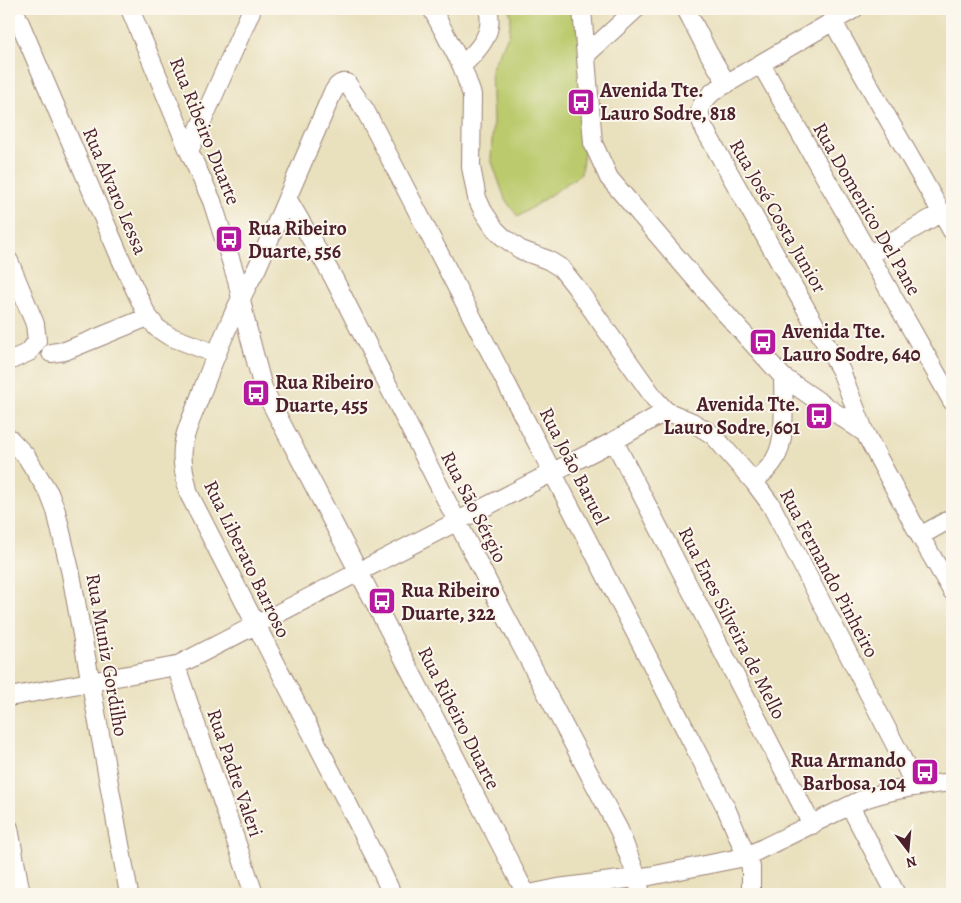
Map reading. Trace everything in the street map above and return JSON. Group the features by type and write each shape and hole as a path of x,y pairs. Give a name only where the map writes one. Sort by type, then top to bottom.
{"street":[{"name":"Rua Alvaro Lessa","path":"14,9 123,264 148,317 157,328 169,336 216,354"},
{"name":"Rua Ribeiro Duarte","path":"130,9 189,151 212,200 237,280 263,388 360,571 523,888 524,894"},
{"path":"189,151 252,9"},
{"path":"432,9 462,66 472,95 471,167 477,198 495,230 521,250 548,260 561,268 666,411 692,422 713,435 754,482"},
{"path":"462,66 481,46 489,32 488,9"},
{"path":"582,9 593,143 609,178 715,302 783,377 865,433"},
{"path":"586,55 636,9"},
{"path":"686,9 727,84"},
{"name":"Rua José Costa Junior","path":"854,9 706,98 701,106 700,121 841,371 865,433 920,536 952,591"},
{"path":"833,22 952,230"},
{"name":"Rua Domenico Del Pane","path":"761,64 952,401"},
{"name":"Rua João Baruel","path":"332,94 336,86 347,83 365,110 554,472 726,808 747,856 750,867 751,894"},
{"name":"Rua Liberato Barroso","path":"332,94 257,268 216,354 184,441 182,458 189,494 375,857 392,894"},
{"name":"Rua São Sérgio","path":"287,198 333,277 495,596 619,830 639,886"},
{"path":"869,255 942,212"},
{"path":"9,261 36,324 37,341 29,352 9,361"},
{"path":"51,353 65,351 148,317"},
{"name":"Rua Fernando Pinheiro","path":"783,377 783,411 779,452 768,468 754,482 771,505 901,756 915,787"},
{"path":"9,697 176,666 614,441 666,411"},
{"name":"Rua Muniz Gordilho","path":"9,438 26,456 49,493 56,511 71,574 129,894"},
{"name":"Rua Enes Silveira de Mello","path":"614,441 812,825"},
{"path":"920,536 952,518"},
{"name":"Rua Padre Valeri","path":"176,666 254,894"},
{"path":"529,894 558,888 639,886 747,856 877,794 952,782"},
{"path":"850,806 896,894"},
{"path":"9,828 11,848 21,894"}],"green space":[{"path":"509,9 575,9 589,114 581,174 518,217 505,199 491,159 493,122 491,69 509,34 511,16"}],"place":[{"name":"Avenida Tte. Lauro Sodre, 818","path":"581,102"},
{"name":"Rua Ribeiro Duarte, 556","path":"229,239"},
{"name":"Avenida Tte. Lauro Sodre, 640","path":"763,342"},
{"name":"Rua Ribeiro Duarte, 455","path":"256,393"},
{"name":"Avenida Tte. Lauro Sodre, 601","path":"819,416"},
{"name":"Rua Ribeiro Duarte, 322","path":"382,601"},
{"name":"Rua Armando Barbosa, 104","path":"925,772"}]}
